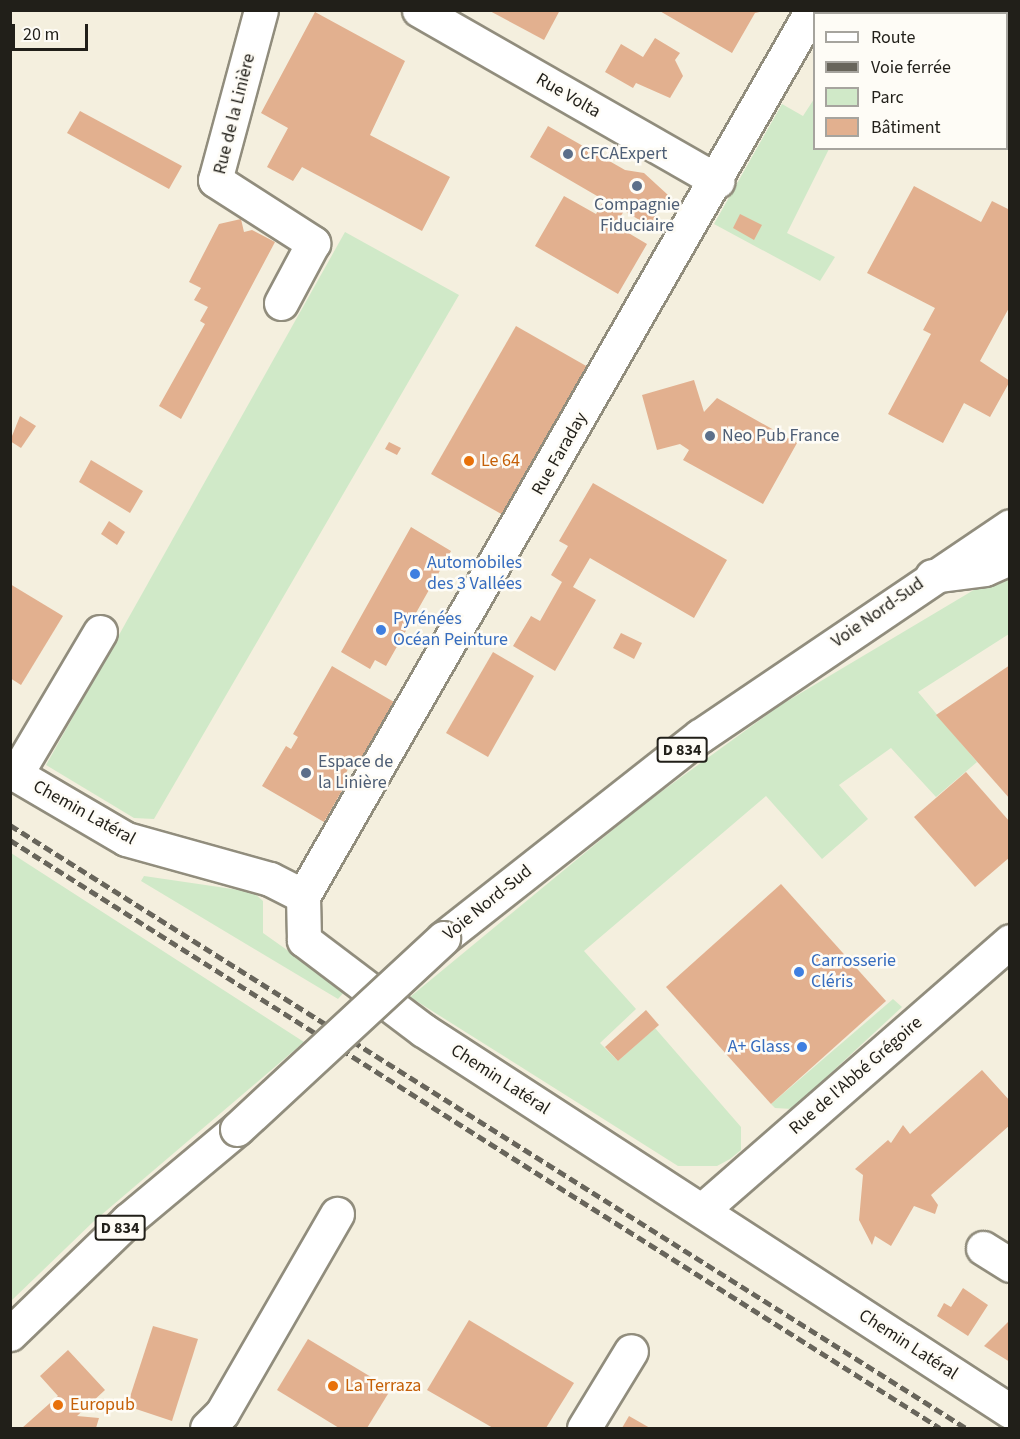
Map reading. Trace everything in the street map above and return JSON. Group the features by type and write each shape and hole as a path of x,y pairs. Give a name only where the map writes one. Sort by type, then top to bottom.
{"street":[{"name":"Rue de la Linière","path":"261,10 215,180 313,243 281,303"},
{"name":"Rue Volta","path":"419,10 717,181"},
{"name":"Rue Faraday","path":"303,896 717,181 812,10"},
{"name":"Voie Nord-Sud","path":"10,1334 129,1220 237,1129 443,938 700,736 932,576 1010,526"},
{"path":"932,576 985,569 1010,558"},
{"path":"13,773 100,632"},
{"name":"Chemin Latéral","path":"13,773 126,839 270,879 303,896 304,940 423,1030 1010,1411"},
{"name":"Rue de l'Abbé Grégoire","path":"702,1210 1010,941"},
{"path":"207,1428 222,1413 337,1214"},
{"path":"584,1428 631,1351"}],"green space":[{"path":"813,101 813,150 828,150 787,233 835,257 820,281 714,224 782,104 803,116"},
{"path":"345,232 459,295 154,819 134,818 46,765"},
{"path":"1009,569 1009,634 918,692 977,762 936,797 891,748 839,785 868,819 822,859 766,796 584,951 636,1009 600,1043 618,1061 655,1028 741,1127 741,1150 730,1159 717,1166 678,1166 410,997 643,805 779,706"},
{"path":"11,853 304,1042 93,1222 11,1301"},
{"path":"144,876 253,892 263,901 263,933 345,991 338,999 141,881"},
{"path":"893,999 902,1007 792,1109 775,1108 771,1104"}],"building":[{"path":"488,10 560,10 544,40"},
{"path":"658,10 764,11 755,13 732,53"},
{"path":"948,10 1010,12 1010,87 1008,12"},
{"path":"315,12 405,61 370,135 450,177 422,231 302,167 293,181 267,167 288,128 261,113"},
{"path":"655,38 680,53 675,60 683,76 670,98 636,83 633,88 605,72 621,44 643,57"},
{"path":"80,111 182,166 169,189 67,133"},
{"path":"548,126 625,170 644,173 668,195 650,226 624,211 615,225 647,244 618,294 535,246 564,196 596,214 604,200 530,157"},
{"path":"914,186 981,222 992,201 1010,210 1010,306 980,361 1010,381 990,417 964,403 943,443 888,414 931,334 923,330 935,308 867,273"},
{"path":"740,214 762,225 754,240 733,228"},
{"path":"241,219 244,232 252,230 275,242 181,419 159,406 205,324 200,321 208,307 194,300 201,288 189,282 219,224"},
{"path":"516,326 588,367 503,515 431,474"},
{"name":"Neo Pub France","path":"694,380 704,412 717,398 797,443 763,504 683,460 689,450 680,444 657,450 642,395"},
{"path":"20,416 36,426 21,448 10,441"},
{"path":"389,442 401,448 397,455 385,449"},
{"path":"91,460 143,491 130,513 79,482"},
{"path":"593,483 727,560 694,618 590,558 573,587 596,600 555,671 513,646 531,616 540,621 562,582 551,575 568,546 559,541"},
{"path":"109,521 125,532 117,545 101,534"},
{"path":"411,527 451,551 386,666 375,660 370,669 341,652"},
{"path":"10,584 63,616 21,685 10,678"},
{"path":"621,633 642,643 634,659 613,648"},
{"path":"493,652 534,676 488,757 446,733"},
{"path":"1010,665 1010,799 936,715"},
{"path":"332,666 394,702 354,770 349,767 343,779 347,782 324,822 262,786 286,746 291,749 298,737 293,734"},
{"path":"966,772 1010,822 1010,857 975,887 914,817"},
{"path":"781,884 886,1001 771,1104 666,987"},
{"path":"646,1010 659,1025 618,1061 605,1047"},
{"path":"982,1070 1010,1101 1010,1125 931,1195 938,1205 935,1214 914,1206 891,1246 875,1236 872,1245 859,1220 863,1175 855,1169 888,1140 891,1143 903,1125 910,1134"},
{"path":"963,1288 988,1305 968,1336 937,1316 944,1303 951,1307"},
{"path":"469,1320 574,1383 546,1428 493,1428 427,1390"},
{"path":"1010,1320 1010,1362 984,1346"},
{"path":"153,1326 198,1339 172,1421 127,1406"},
{"path":"308,1339 391,1389 367,1428 339,1428 277,1390"},
{"path":"68,1350 105,1390 77,1416 99,1418 96,1428 22,1428 58,1396 40,1376"},
{"path":"629,1416 650,1428 622,1428"}],"railway":[{"path":"10,825 966,1428"},
{"path":"10,840 940,1428"}],"place":[{"name":"CFCAExpert","path":"568,154"},
{"name":"Compagnie Fiduciaire","path":"637,186"},
{"name":"Neo Pub France","path":"710,436"},
{"name":"Le 64","path":"469,461"},
{"name":"Automobiles des 3 Vallées","path":"415,574"},
{"name":"Pyrénées Océan Peinture","path":"381,630"},
{"name":"Espace de la Linière","path":"306,773"},
{"name":"Carrosserie Cléris","path":"799,972"},
{"name":"A+ Glass","path":"802,1047"},
{"name":"La Terraza","path":"333,1386"},
{"name":"Europub","path":"58,1405"}]}
